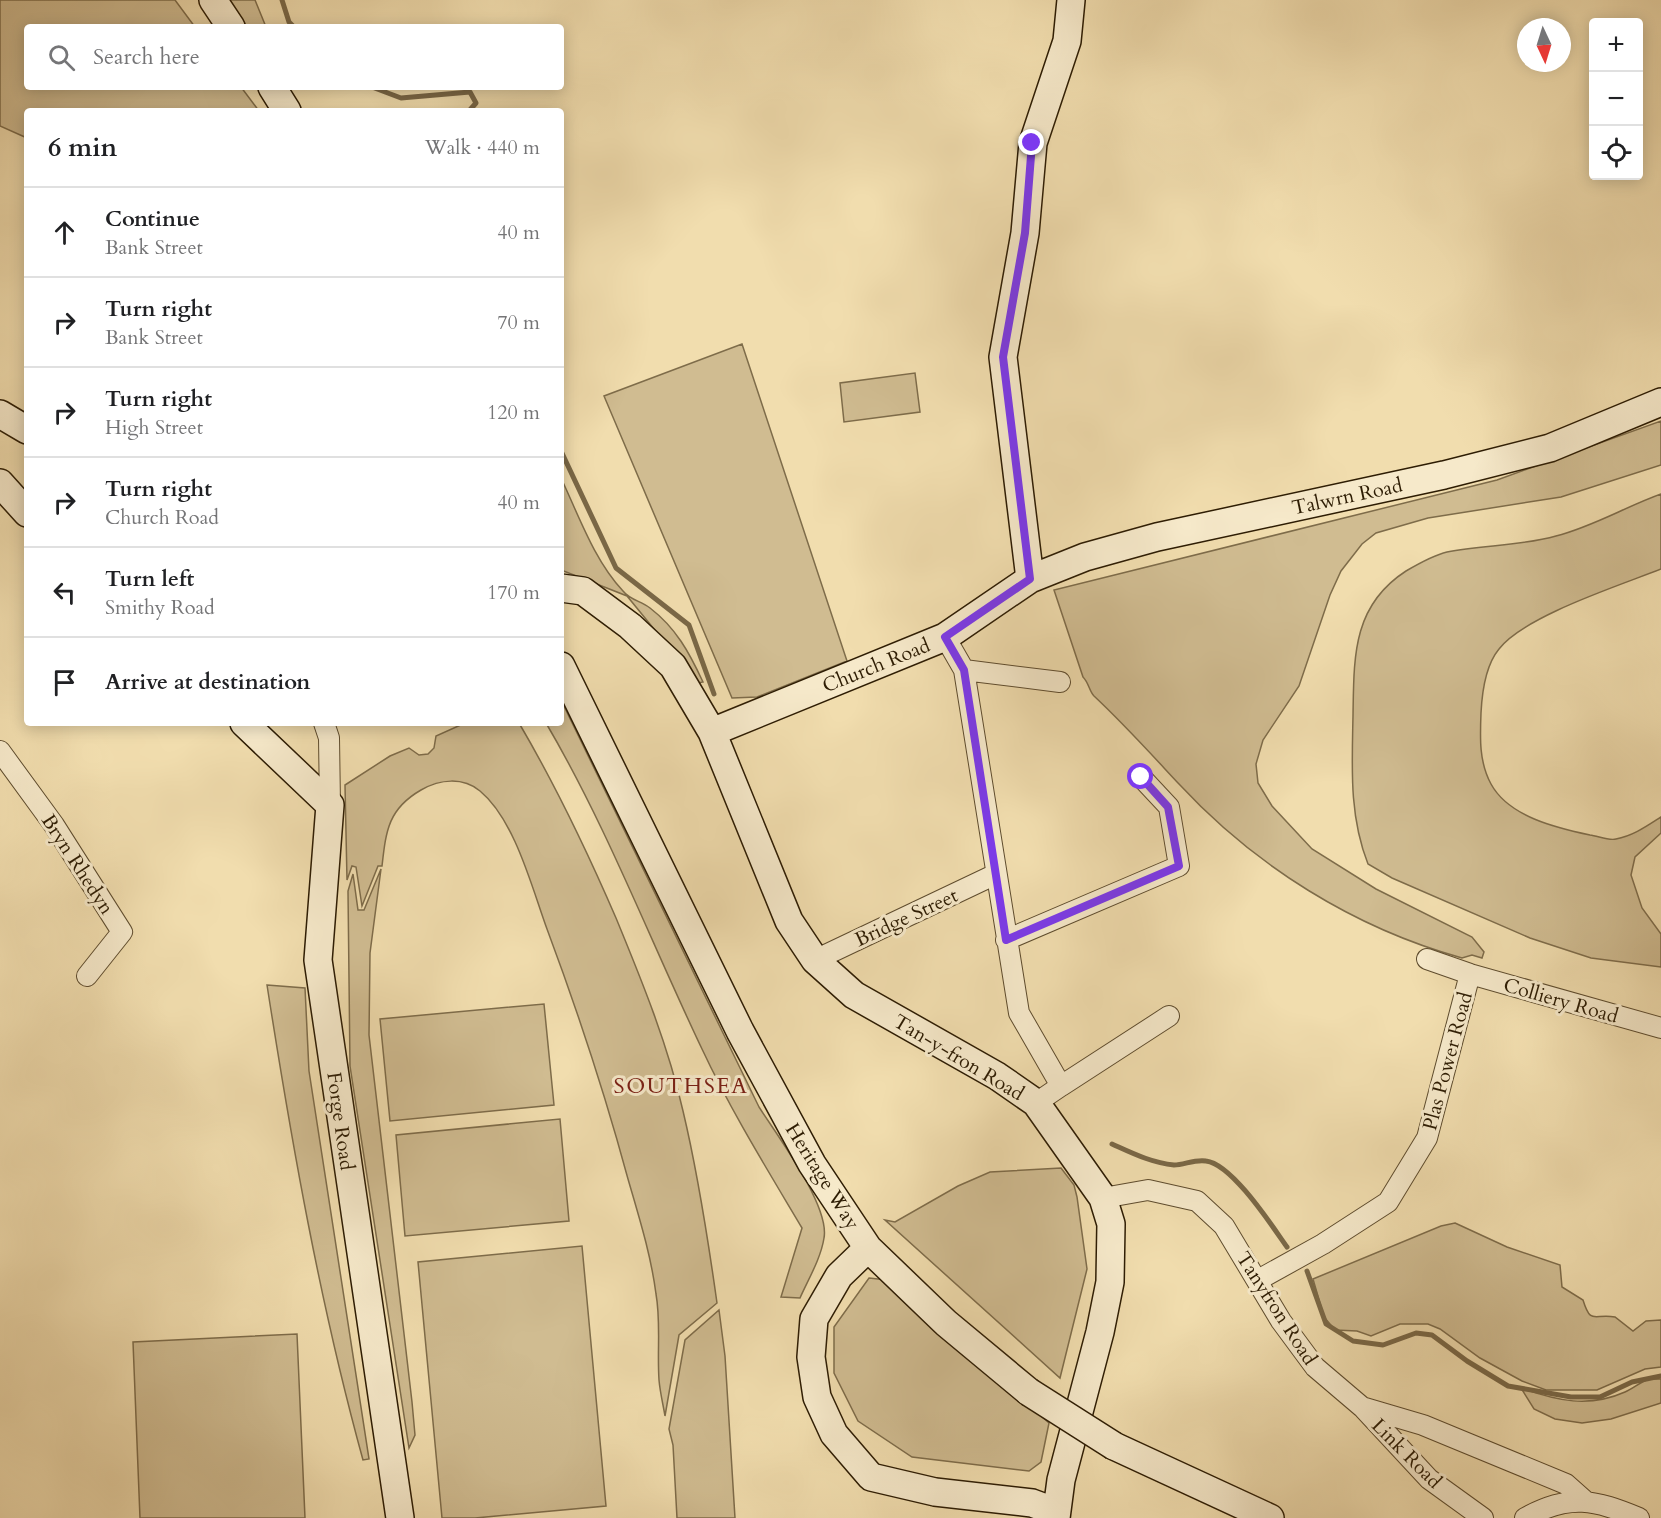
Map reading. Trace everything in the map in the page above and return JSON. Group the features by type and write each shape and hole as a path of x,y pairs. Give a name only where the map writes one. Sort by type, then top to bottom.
{"street":[{"path":"213,0 229,24"},
{"path":"1030,579 1003,357 1025,233 1032,143 1067,42 1071,0"},
{"path":"274,90 285,108"},
{"name":"Talwrn Road","path":"1030,579 1085,557 1158,537 1444,475 1550,448 1661,402"},
{"path":"0,414 24,428"},
{"path":"0,483 24,510"},
{"name":"Church Road","path":"712,732 945,637 1030,579"},
{"name":"Tan-y-fron Road","path":"564,588 583,591 630,626 673,666 712,732 789,921 815,960 854,995 997,1076 1036,1103 1103,1198 1111,1224 1110,1282 1100,1332 1061,1480 1056,1515"},
{"path":"945,637 964,670 1019,1013 1061,1086"},
{"path":"964,670 1060,682"},
{"name":"Heritage Way","path":"564,672 774,1097 812,1164 868,1248 946,1323 1029,1392 1114,1446 1270,1518"},
{"path":"247,726 330,805"},
{"name":"Forge Road","path":"325,726 329,738 330,805 318,960 400,1518"},
{"name":"Bryn Rhedyn","path":"0,750 54,825 122,932 87,976"},
{"path":"1006,940 1179,866 1168,807 1141,777"},
{"name":"Bridge Street","path":"815,960 996,874"},
{"name":"Colliery Road","path":"1427,958 1470,974 1661,1028"},
{"name":"Plas Power Road","path":"1258,1280 1323,1244 1388,1202 1427,1138 1470,974"},
{"path":"1036,1103 1169,1016"},
{"name":"Tanyfron Road","path":"1103,1198 1148,1190 1197,1201 1224,1226 1281,1321 1315,1367 1362,1407 1423,1425 1566,1484 1584,1500"},
{"path":"868,1248 839,1276 814,1319 811,1357 817,1397 834,1434 871,1477 935,1491 1032,1503 1056,1515"},
{"name":"Link Road","path":"1362,1407 1429,1479 1483,1518"},
{"name":"Tanyfron Road","path":"1525,1518 1546,1509 1584,1500 1607,1505 1639,1518"}],"shaded area":[{"path":"0,0 175,0 193,24 24,24 24,90 243,90 257,108 24,108 24,137 0,126"},
{"path":"227,0 255,0 265,24 245,24"},
{"path":"742,344 847,661 757,697 732,698 604,396"},
{"path":"915,373 920,412 844,422 840,383"},
{"path":"1661,421 1661,465 1561,497 1428,518 1376,533 1362,544 1341,571 1330,595 1299,686 1263,740 1256,764 1258,783 1272,806 1312,849 1376,889 1472,937 1484,952 1482,958 1472,955 1462,958 1383,930 1308,890 1273,867 1240,842 1179,784 1094,696 1083,677 1054,590 1497,480"},
{"path":"564,485 588,537 613,579 626,594 650,608 675,632 703,682 698,683 627,596 564,571"},
{"path":"1661,494 1661,569 1551,613 1511,637 1494,656 1487,671 1482,697 1480,732 1482,758 1491,784 1509,805 1522,813 1563,829 1607,839 1622,838 1661,817 1661,833 1635,857 1631,875 1642,908 1661,934 1661,967 1591,958 1530,938 1392,878 1368,864 1355,810 1352,754 1354,673 1360,634 1375,600 1388,585 1406,571 1442,553 1529,542 1556,536"},
{"path":"564,706 759,1107 789,1152 819,1208 824,1224 824,1238 817,1261 800,1298 781,1297 802,1228 713,1072 589,802 548,726 564,726"},
{"path":"458,726 521,726 558,795 605,893 645,989 662,1038 677,1086 693,1159 717,1303 679,1335 665,1416 659,1380 657,1305 651,1265 640,1222 580,1022 521,856 503,819 492,804 473,786 451,781 428,786 410,797 395,813 387,832 382,866 378,866 362,906 356,867 352,866 347,880 345,785 390,756 409,748 419,755 428,754 434,748 436,736"},
{"path":"381,869 370,953 369,1035 412,1402 415,1435 409,1448 350,1066 348,891 353,874 358,910 364,910"},
{"path":"267,985 305,988 309,1071 369,1459 363,1460 320,1283 286,1105"},
{"path":"544,1004 554,1105 390,1121 380,1019"},
{"path":"560,1119 569,1221 405,1236 396,1135"},
{"path":"1061,1168 1074,1185 1087,1269 1060,1378 885,1220 895,1222 958,1186 990,1172"},
{"path":"1455,1223 1507,1247 1560,1265 1562,1287 1583,1300 1591,1316 1615,1317 1633,1331 1646,1321 1661,1320 1661,1367 1645,1369 1597,1390 1546,1390 1522,1381 1480,1358 1440,1329 1428,1324 1400,1324 1371,1336 1357,1331 1335,1330 1324,1317 1313,1279 1441,1226"},
{"path":"582,1246 606,1506 475,1518 442,1518 418,1262"},
{"path":"869,1278 887,1280 1049,1423 1041,1462 1029,1471 912,1457 858,1421 834,1373 834,1327"},
{"path":"719,1310 725,1356 735,1518 677,1518 673,1445 669,1429 685,1340"},
{"path":"297,1334 305,1518 140,1518 133,1342"},
{"path":"1649,1379 1661,1379 1661,1403 1611,1419 1582,1423 1555,1419 1534,1409 1521,1388 1560,1399 1586,1401 1612,1397"}],"waterway":[{"path":"282,0 291,24"},
{"path":"380,90 401,98 470,92 476,103 472,108"},
{"path":"564,457 616,568 689,625 714,694"},
{"path":"1112,1144 1166,1164 1178,1165 1206,1161 1216,1165 1228,1173 1251,1197 1287,1247"},
{"path":"1307,1271 1326,1324 1353,1341 1383,1345 1416,1333 1432,1335 1467,1361 1508,1386 1571,1397 1600,1397 1632,1382 1661,1376"}],"district":[{"name":"SOUTHSEA","path":"681,1085"}],"route":[{"path":"1032,143 1025,233 1003,357 1030,579 945,637 964,670 1006,940 1179,866 1168,807 1141,777"}]}
